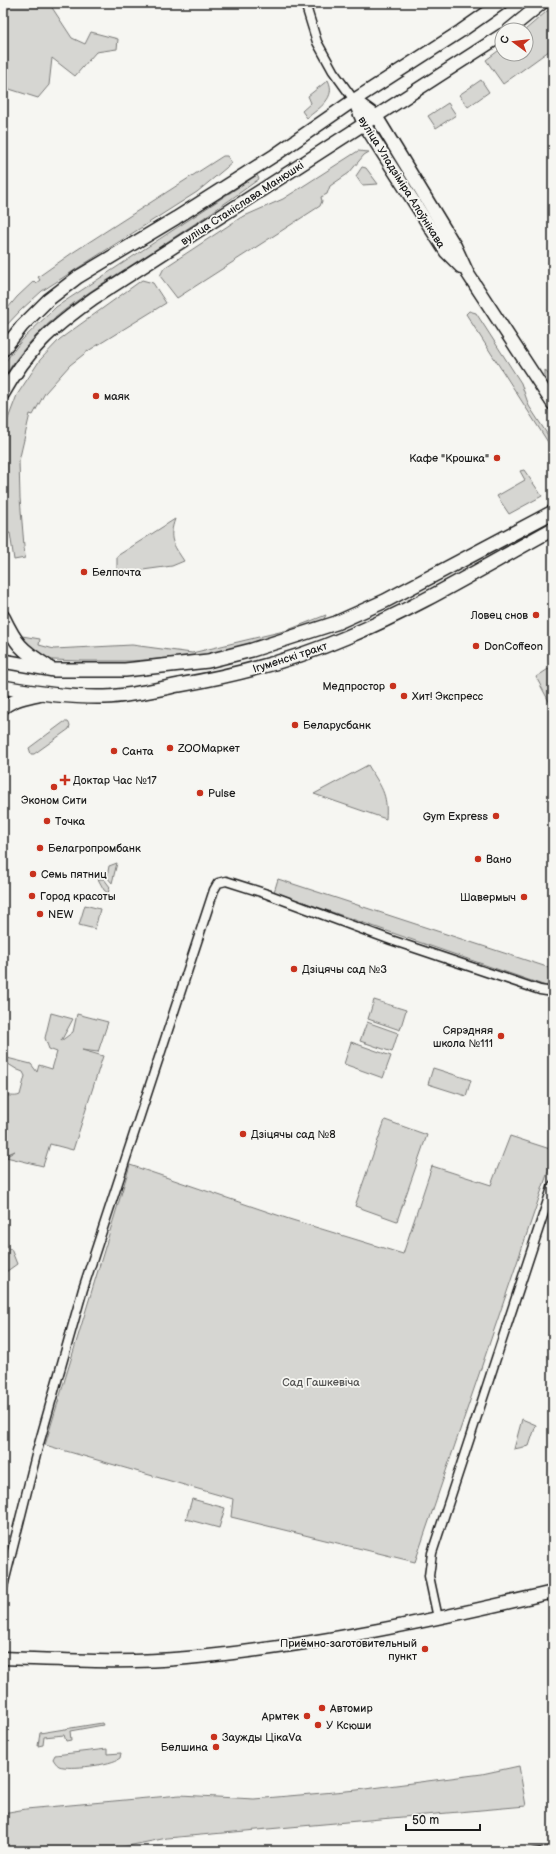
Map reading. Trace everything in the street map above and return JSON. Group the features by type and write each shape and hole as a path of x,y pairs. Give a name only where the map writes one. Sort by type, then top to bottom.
{"main road":[{"name":"вуліца Станіслава Манюшкі","path":"3,350 22,326 43,305 78,277 176,218 262,163 501,3"},
{"path":"519,22 542,3"},
{"name":"вуліца Станіслава Манюшкі","path":"3,394 25,359 57,325 94,298 494,40"},
{"name":"вуліца Уладзіміра Алоўнікава","path":"354,100 376,116 455,246 468,274 553,404"},
{"name":"вуліца Уладзіміра Алоўнікава","path":"354,100 364,124 446,252 468,274"},
{"name":"Ігуменскі тракт","path":"3,662 54,670 125,670 208,661 252,650 336,623 385,601 553,512"},
{"name":"Ігуменскі тракт","path":"3,687 43,693 104,697 131,695 213,679 298,656 347,638 393,617 553,529"},
{"path":"3,617 18,645 29,655 54,670"},
{"path":"3,708 7,704 43,693"},
{"path":"3,1658 139,1661 186,1658 311,1641 438,1618 553,1592"}],"street":[{"path":"309,4 317,42 333,71 354,100"},
{"path":"3,1587 37,1451 83,1289 214,890 218,883 226,881 267,894 391,940 540,990 553,992"},
{"path":"438,1618 429,1576 432,1553 553,1186"}],"green space":[{"path":"3,3 49,3 72,38 85,44 91,32 118,39 117,49 96,52 75,76 52,58 49,85 38,98 3,87"},
{"path":"553,6 553,48 534,62 534,22"},
{"path":"494,54 494,62 534,62 503,84 486,60"},
{"path":"328,80 330,92 328,97 321,106 307,118 302,111 311,103 308,96"},
{"path":"481,80 489,92 468,107 459,95"},
{"path":"448,103 456,115 436,128 428,116"},
{"path":"358,151 369,152 364,155 349,173 330,186 327,194 321,197 322,201 320,206 177,298 160,276 164,268 240,218 283,199"},
{"path":"223,156 227,156 232,163 197,192 42,291 3,329 3,314 17,297 34,281 36,283 40,280 38,277 72,253"},
{"path":"362,167 366,168 378,184 362,185 356,176"},
{"path":"257,175 259,179 169,241 80,298 63,311 31,341 3,379 5,362 22,340 56,307"},
{"path":"142,280 153,283 166,303 88,351 70,365 45,393 33,415 30,414 19,461 20,498 25,558 14,560 10,533 3,534 3,432 17,395 40,360 60,339"},
{"path":"469,311 476,313 521,383 529,406 553,443 553,450 466,314"},
{"path":"545,370 553,381 553,394 545,382"},
{"path":"524,470 542,496 509,514 497,496 525,480 520,471"},
{"path":"175,519 172,537 174,546 184,561 172,566 121,573 117,570 117,556"},
{"path":"326,615 322,623 219,653 191,657 130,661 53,660 39,657 16,635 40,639 39,645 54,649 132,645 192,653 288,630"},
{"path":"553,666 553,709 536,677"},
{"path":"64,722 68,722 70,725 69,729 34,754 31,754 29,748"},
{"path":"368,765 385,796 386,819 314,794"},
{"path":"117,863 112,883 107,877 109,866"},
{"path":"98,879 104,879 110,887 108,893 104,890"},
{"path":"278,879 553,969 553,983 546,986 274,892"},
{"path":"85,905 100,909 95,929 79,925"},
{"path":"374,1000 406,1010 400,1030 368,1019"},
{"path":"51,1013 73,1019 61,1041 73,1032 77,1014 108,1022 98,1052 82,1050 103,1056 73,1150 50,1144 43,1166 6,1157 15,1151 3,1156 3,1130 7,1114 3,1113 3,1097 20,1095 25,1076 23,1072 3,1062 3,1057 31,1064 37,1072 39,1065 52,1069 57,1052 49,1049 45,1038"},
{"path":"367,1022 398,1033 392,1052 360,1041"},
{"path":"351,1042 391,1056 383,1078 344,1064"},
{"path":"433,1068 471,1080 466,1096 428,1084"},
{"path":"385,1120 427,1135 397,1221 355,1206"},
{"name":"Сад Гашкевіча","path":"510,1136 553,1150 553,1157 415,1562 231,1517 233,1499 45,1445 130,1165 289,1219 403,1254 432,1166 491,1185"},
{"path":"3,1247 11,1249 17,1264 3,1274"},
{"path":"522,1419 536,1425 529,1446 514,1449"},
{"path":"192,1499 225,1508 219,1528 186,1519"},
{"path":"102,1723 103,1725 70,1731 71,1740 66,1741 64,1735 44,1737 43,1745 38,1746 40,1733"},
{"path":"107,1749 107,1754 121,1753 120,1758 100,1765 81,1767 59,1766 53,1759 55,1755"},
{"path":"519,1766 526,1806 167,1838 103,1851 3,1851 3,1813 26,1809 180,1795 254,1799 357,1790 482,1774"}],"railway":[{"path":"523,1851 553,1848"}],"place":[{"name":"маяк","path":"96,396"},
{"name":"Кафе \"Крошка\"","path":"497,458"},
{"name":"Белпочта","path":"84,572"},
{"name":"Ловец снов","path":"536,615"},
{"name":"DonCoffeon","path":"476,646"},
{"name":"Медпростор","path":"393,686"},
{"name":"Хит! Экспресс","path":"404,696"},
{"name":"Беларусбанк","path":"295,725"},
{"name":"ZOOМаркет","path":"170,748"},
{"name":"Санта","path":"114,751"},
{"name":"Доктар Час №17","path":"65,780"},
{"name":"Эконом Сити","path":"54,787"},
{"name":"Pulse","path":"200,793"},
{"name":"Gym Express","path":"496,816"},
{"name":"Точка","path":"47,821"},
{"name":"Белагропромбанк","path":"40,848"},
{"name":"Вано","path":"478,859"},
{"name":"Семь пятниц","path":"33,874"},
{"name":"Город красоты","path":"32,896"},
{"name":"Шавермыч","path":"524,897"},
{"name":"NEW","path":"40,914"},
{"name":"Дзіцячы сад №3","path":"294,969"},
{"name":"Сярэдняя школа №111","path":"501,1036"},
{"name":"Дзіцячы сад №8","path":"243,1134"},
{"name":"Приёмно-заготовительный пункт","path":"425,1649"},
{"name":"Автомир","path":"322,1708"},
{"name":"Армтек","path":"307,1716"},
{"name":"У Ксюши","path":"318,1725"},
{"name":"Заужды ЦікаVа","path":"214,1737"},
{"name":"Белшина","path":"216,1747"}]}
